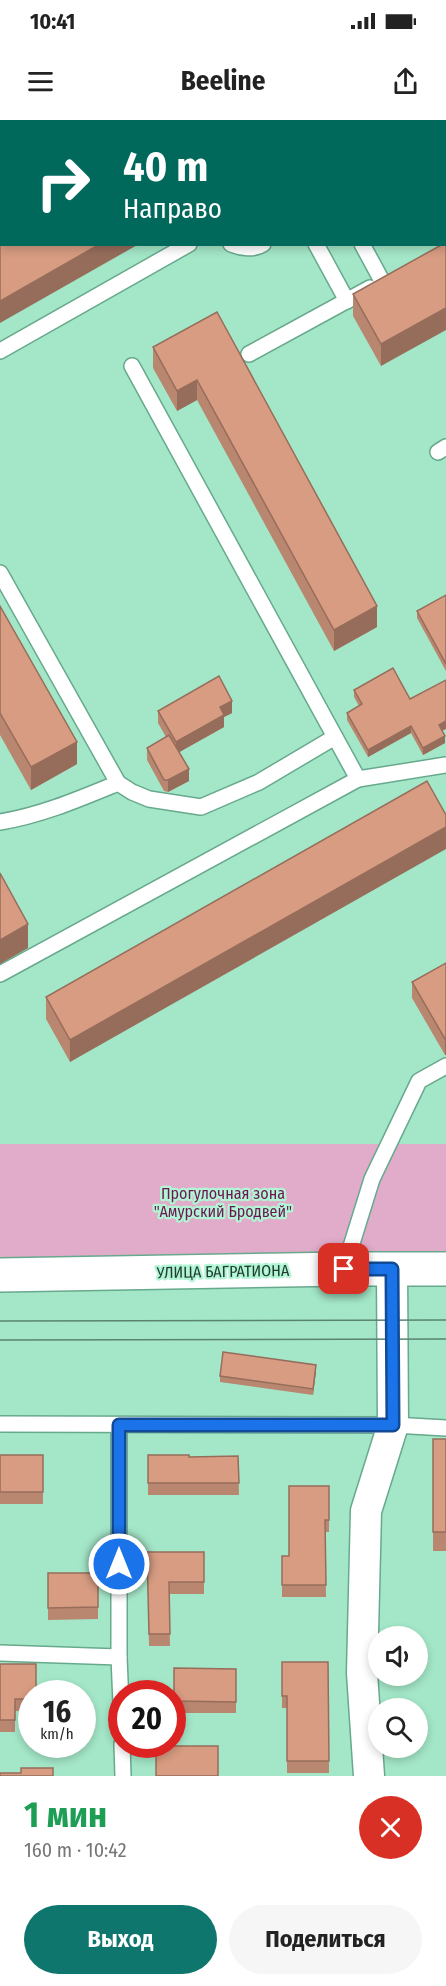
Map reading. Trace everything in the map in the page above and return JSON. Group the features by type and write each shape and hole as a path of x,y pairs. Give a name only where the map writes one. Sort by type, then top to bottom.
{"street":[{"path":"369,1776 362,1673 366,1511 393,1425 392,1269"},
{"name":"УЛИЦА БАГРАТИОНА","path":"0,1275 446,1269"}],"lane":[{"path":"0,351 185,246"},
{"path":"236,246 260,246"},
{"path":"317,246 347,301"},
{"path":"249,354 387,279 363,246"},
{"path":"132,366 358,779"},
{"path":"0,573 118,783 132,792 149,799 201,807 259,782 335,737"},
{"path":"0,974 358,779 446,765"},
{"path":"0,822 22,819 58,808 118,783"},
{"path":"344,1269 372,1179 419,1081 446,1066"},
{"path":"0,1424 393,1425 446,1428"},
{"path":"119,1425 120,1680"},
{"path":"0,1653 119,1657"},
{"path":"122,1758 123,1776"}],"green space":[{"name":"Прогулочная зона \"Амурский Бродвей\"","path":"0,1144 446,1144 446,1262 0,1261"}],"building":[{"path":"0,246 96,246 0,301"},
{"path":"439,246 446,246 446,308 381,344 353,294"},
{"path":"217,312 377,606 334,630 197,380 177,391 153,347"},
{"path":"446,595 446,664 417,611"},
{"path":"0,606 77,742 31,767 0,713"},
{"path":"393,668 410,699 446,680 446,721 439,725 445,736 423,748 411,726 368,750 347,713 362,704 354,690"},
{"path":"219,676 232,701 220,707 224,715 176,742 158,711"},
{"path":"169,735 189,769 164,780 147,748"},
{"path":"427,781 446,815 446,827 70,1040 46,997"},
{"path":"0,873 28,924 0,940"},
{"path":"446,963 446,1039 445,1039 412,982"},
{"path":"223,1352 316,1365 313,1389 220,1376"},
{"path":"433,1439 446,1439 446,1532 433,1532"},
{"path":"0,1455 43,1455 43,1492 0,1492"},
{"path":"148,1455 238,1456 239,1483 148,1483"},
{"path":"289,1486 329,1486 329,1520 325,1520 326,1585 282,1585 282,1556 289,1556"},
{"path":"147,1552 204,1552 204,1582 169,1582 170,1634 149,1634"},
{"path":"48,1573 98,1573 98,1607 48,1608"},
{"path":"282,1662 328,1662 329,1761 287,1761 287,1696 282,1696"},
{"path":"0,1664 36,1664 36,1680 18,1680 15,1720 0,1720"},
{"path":"174,1668 236,1669 236,1702 186,1701 186,1680 174,1680"},
{"path":"186,1746 218,1746 218,1776 156,1776 156,1758 186,1758"},
{"path":"21,1768 53,1768 53,1776 0,1776 0,1773 21,1773"}],"tram line":[{"path":"0,1321 446,1320"},
{"path":"0,1340 446,1339"}],"route":[{"path":"119,1564 119,1425 393,1425 392,1269 344,1269"}]}
